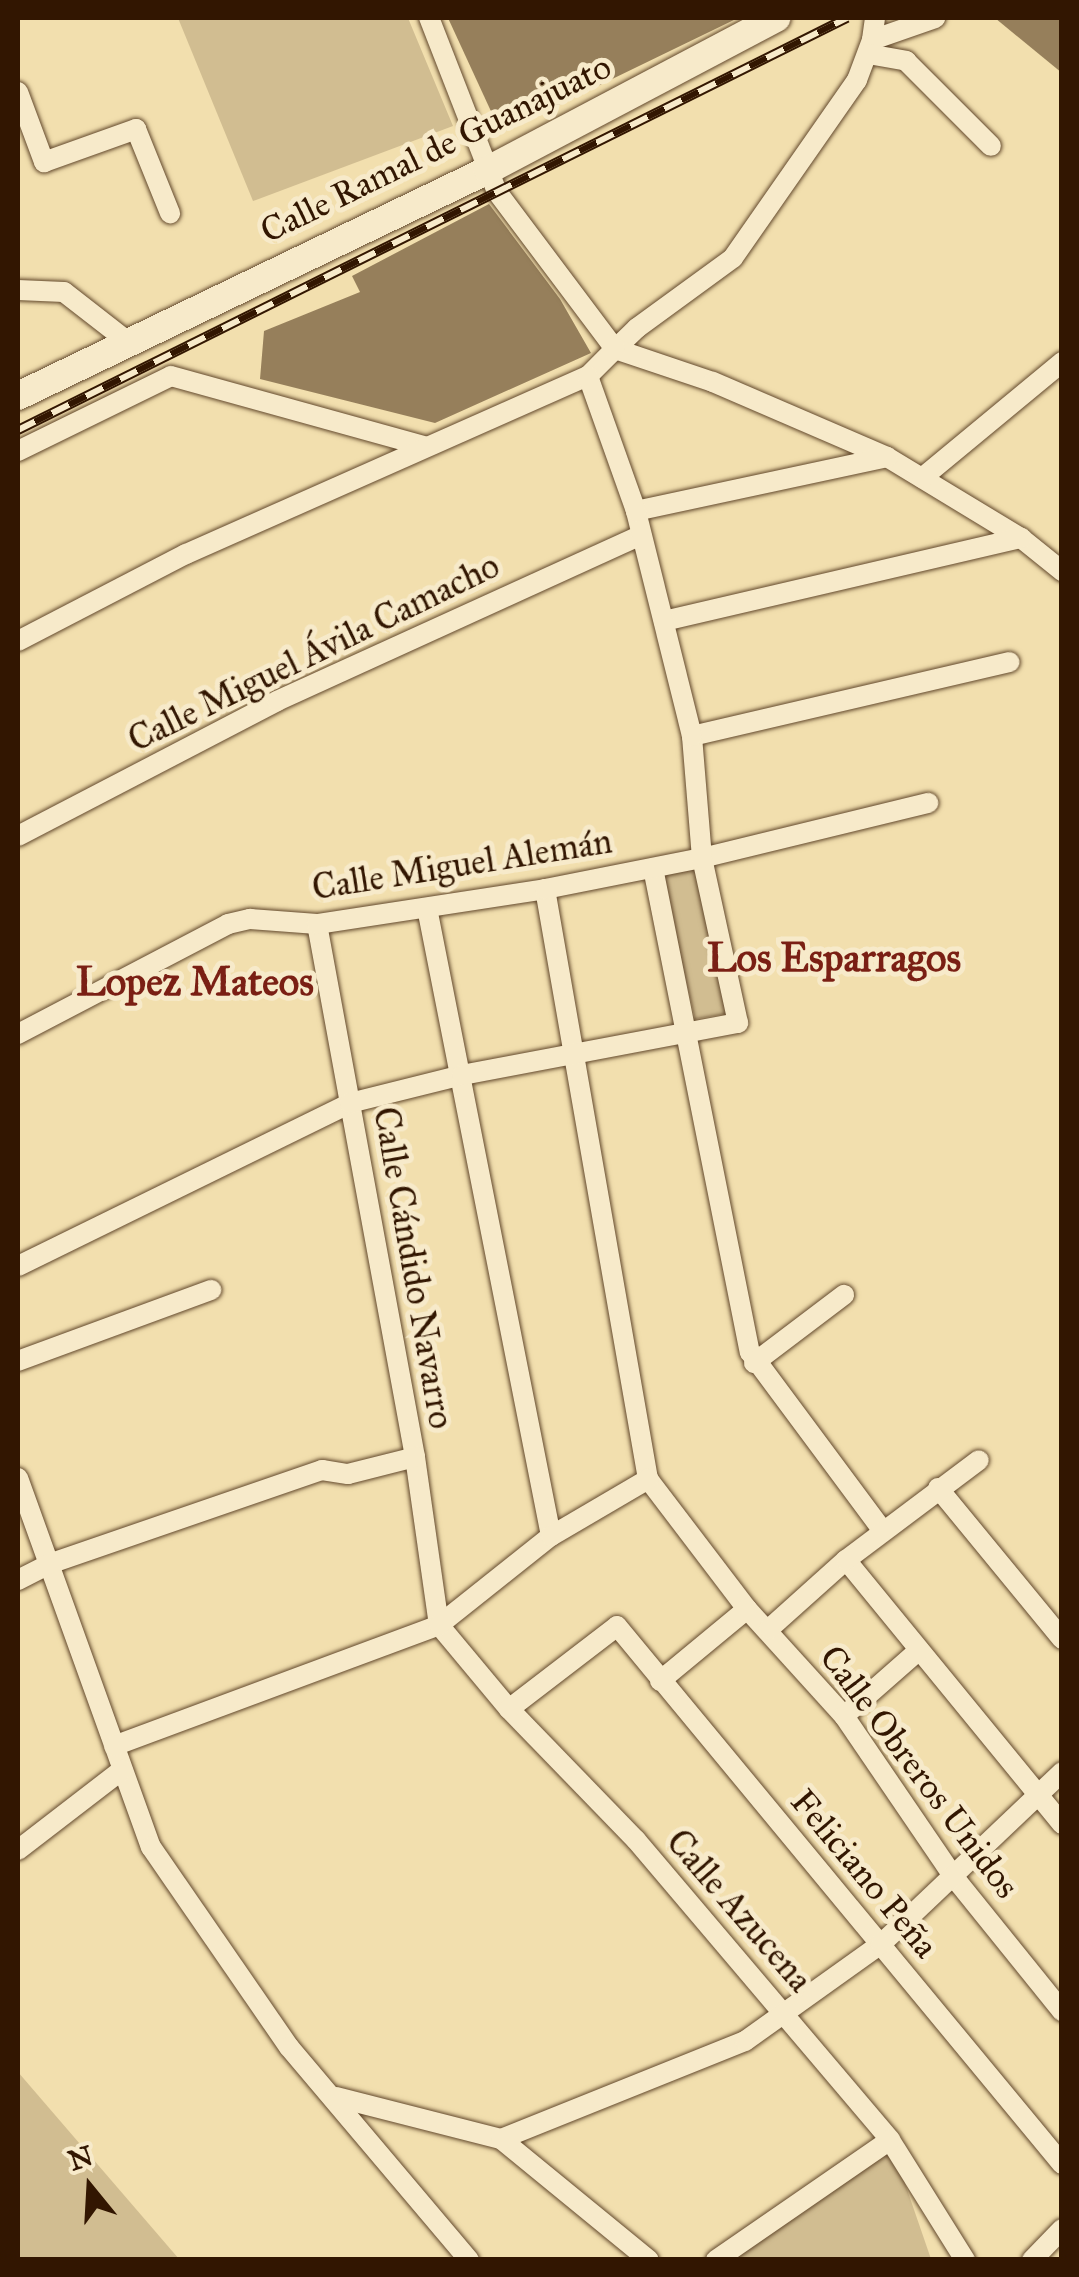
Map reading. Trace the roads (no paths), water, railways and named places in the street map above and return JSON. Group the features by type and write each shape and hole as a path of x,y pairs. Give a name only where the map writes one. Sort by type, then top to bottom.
{"street":[{"path":"430,18 498,192 614,350 713,382 887,458 1057,558"},
{"name":"Calle Ramal de Guanajuato","path":"18,396 488,170 776,18"},
{"path":"18,640 186,554 588,376 637,328 733,258 857,80 870,48 875,18"},
{"path":"870,48 936,18"},
{"path":"870,48 906,61 990,146"},
{"path":"18,92 44,162 136,129 170,213"},
{"path":"18,290 64,292 127,342"},
{"path":"922,478 1062,362"},
{"path":"18,451 171,376 424,446"},
{"path":"18,1266 350,1103 462,1075 738,1023 702,858 692,736 636,511 588,376"},
{"path":"636,511 887,458"},
{"name":"Calle Miguel Ávila Camacho","path":"18,836 277,700 641,534"},
{"path":"664,621 1022,538"},
{"path":"692,736 1009,662"},
{"name":"Calle Miguel Alemán","path":"18,1034 228,924 250,919 318,924 545,889 702,858 928,803"},
{"path":"654,868 754,1364 883,1532"},
{"path":"114,1746 439,1624 551,1536 648,1480 545,889"},
{"path":"427,908 551,1536"},
{"name":"Calle Cándido Navarro","path":"318,924 415,1457 439,1624"},
{"path":"18,1361 211,1290"},
{"path":"754,1364 844,1295"},
{"path":"18,1580 49,1564 322,1470 348,1474 415,1457"},
{"path":"769,1629 846,1560 979,1460"},
{"path":"18,1478 151,1847 289,2047 469,2259"},
{"name":"Calle Obreros Unidos","path":"648,1480 747,1608 844,1716 952,1876 1062,2012"},
{"path":"938,1488 1062,1639"},
{"path":"846,1560 1062,1824"},
{"path":"660,1681 747,1608"},
{"name":"Calle Azucena","path":"439,1624 509,1709 636,1840 890,2140 966,2260"},
{"name":"Feliciano Peña","path":"509,1709 616,1626 1062,2164"},
{"path":"844,1716 919,1650"},
{"path":"18,1850 122,1770"},
{"path":"501,2139 745,2042 881,1944 1062,1772"},
{"path":"336,2098 501,2139 649,2260"},
{"path":"716,2260 890,2140"},
{"path":"1032,2260 1062,2228"}],"railway":[{"path":"18,430 847,18"}],"district":[{"name":"Los Esparragos","path":"834,958"},
{"name":"Lopez Mateos","path":"195,982"}]}
